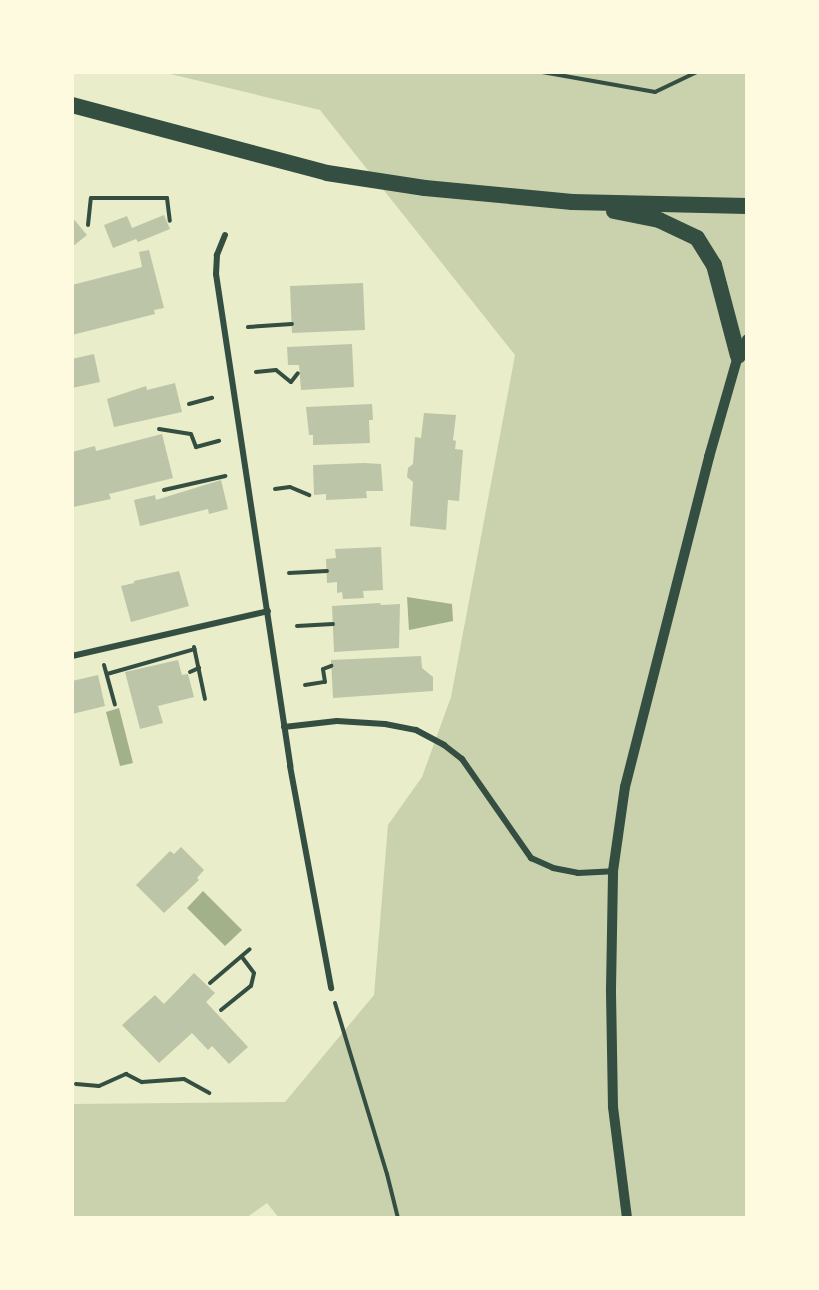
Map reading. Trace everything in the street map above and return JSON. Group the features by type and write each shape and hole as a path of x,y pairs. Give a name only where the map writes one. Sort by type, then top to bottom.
{"highway":[{"path":"72,105 327,173 425,188 572,202 747,206"},
{"path":"572,202 659,220 697,238 714,266 738,356"}],"street":[{"path":"225,235 217,255 216,274 284,727 331,988"},
{"path":"627,1218 614,1107 610,989 613,871 625,788 709,457 738,356 747,339"},
{"path":"72,656 268,610"},
{"path":"284,727 337,721 385,724 416,730 444,745 462,759 531,858 553,868 578,873 613,871"}],"path":[{"path":"542,72 655,92 697,72"},
{"path":"88,225 91,198 167,198 170,221"},
{"path":"248,327 292,324"},
{"path":"256,372 276,370 291,382 298,374"},
{"path":"189,404 212,398"},
{"path":"159,429 191,434 196,447 219,441"},
{"path":"164,490 225,476"},
{"path":"275,489 290,486 309,495"},
{"path":"289,573 327,571"},
{"path":"297,626 333,624"},
{"path":"190,630 205,699"},
{"path":"107,674 195,649"},
{"path":"100,651 115,705"},
{"path":"305,685 325,682 323,669 332,666"},
{"path":"190,672 199,669"},
{"path":"210,983 250,949"},
{"path":"221,1010 250,986 254,973 242,957"},
{"path":"331,988 398,1218"},
{"path":"76,1084 99,1086 126,1074 142,1082 184,1079 209,1093"}],"shaded area":[{"path":"162,72 747,72 747,1218 279,1218 267,1203 246,1218 72,1218 72,1104 285,1102 374,995 388,825 422,777 451,697 515,355 320,110"},
{"path":"407,597 452,604 453,621 409,630"},
{"path":"119,708 133,763 120,766 106,712"},
{"path":"203,891 242,930 225,946 187,908"}],"building":[{"path":"164,215 170,229 138,242 136,239 113,248 104,225 127,216 132,228"},
{"path":"72,217 87,235 72,247"},
{"path":"149,250 164,308 154,310 155,314 72,335 72,285 142,267 139,252"},
{"path":"363,283 365,330 292,333 290,286"},
{"path":"352,344 354,387 301,390 299,365 288,365 287,347"},
{"path":"94,354 100,382 72,388 72,359"},
{"path":"175,383 182,412 114,427 107,399 146,386 147,390"},
{"path":"372,404 373,420 369,420 370,443 313,445 313,435 309,435 306,407"},
{"path":"424,413 456,415 453,440 456,441 455,449 463,450 459,501 448,500 446,530 410,526 413,482 407,477 408,468 413,464 415,437 421,438"},
{"path":"162,434 173,478 109,494 111,499 73,507 72,452 95,446 96,451"},
{"path":"381,464 383,491 366,491 367,498 326,500 326,494 314,495 313,465"},
{"path":"221,480 228,509 209,514 208,509 140,526 134,500 155,495 156,500"},
{"path":"381,547 383,590 363,591 364,598 343,599 342,592 337,593 337,582 327,583 326,559 336,558 335,549"},
{"path":"179,571 189,606 131,622 121,586"},
{"path":"380,603 381,605 400,604 399,648 334,652 332,606"},
{"path":"421,656 422,668 433,677 433,691 333,698 331,660"},
{"path":"178,660 182,675 188,674 194,697 158,706 163,723 140,729 125,672"},
{"path":"98,675 105,706 72,714 72,681"},
{"path":"181,847 204,870 197,878 199,880 164,913 136,885 170,851 174,854"},
{"path":"194,973 215,993 206,1002 248,1047 229,1064 212,1046 208,1050 192,1033 159,1063 122,1025 155,995 164,1004"}]}
